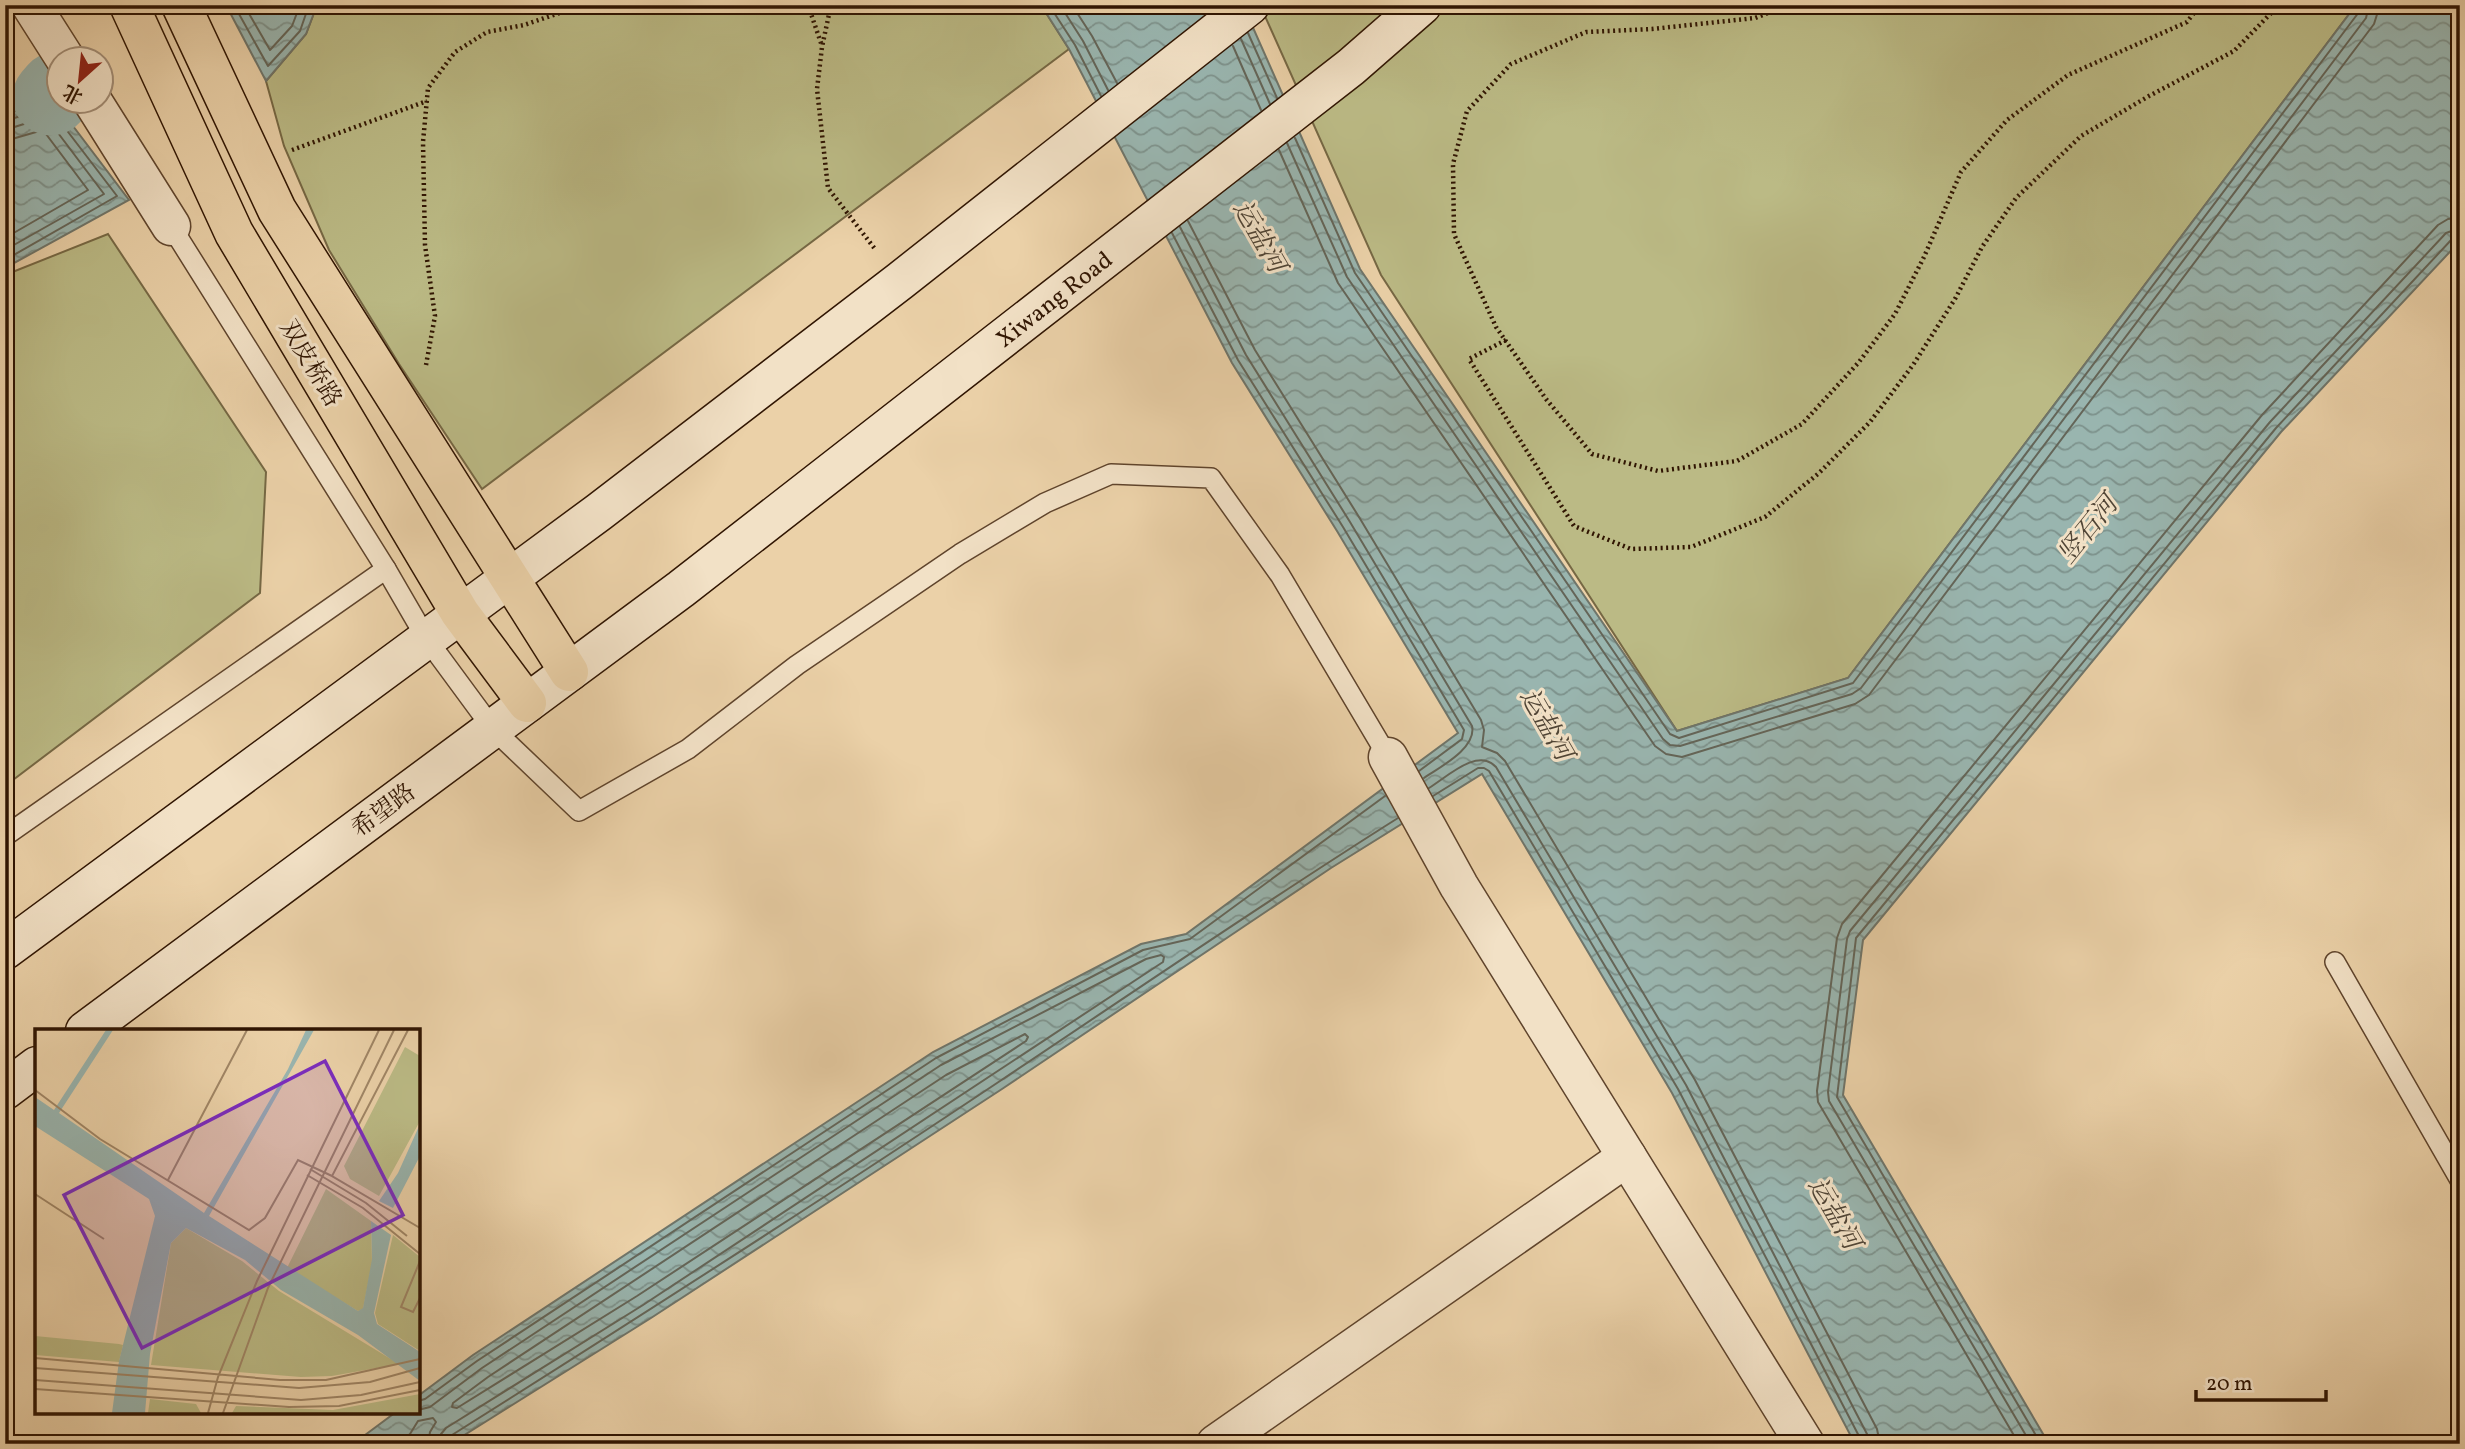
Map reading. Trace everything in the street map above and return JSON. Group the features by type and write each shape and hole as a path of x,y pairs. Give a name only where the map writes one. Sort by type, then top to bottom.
{"main road":[{"path":"31,5 57,46"},
{"name":"双皮桥路","path":"129,5 234,233 460,614 527,703"},
{"path":"181,5 277,210 569,672"},
{"path":"5,950 599,512 900,281 1250,5"},
{"name":"Xiwang Road","path":"1110,256 1351,67 1422,5"},
{"path":"102,116 171,226"},
{"name":"希望路","path":"88,1029 681,589 1110,256"},
{"path":"1388,757 1459,886 1805,1444"},
{"path":"5,1090 35,1068"},
{"path":"1216,1444 1627,1157"}],"lane":[{"path":"171,226 386,569 426,638 493,729 579,811 688,749 797,665 960,554 1045,503 1111,474 1212,478 1280,575 1388,757"},
{"path":"5,836 386,569"},
{"path":"2335,962 2460,1180"}],"path":[{"path":"394,397 424,377 435,316 425,245 423,142 428,88 455,52 487,32 524,25 583,5"},
{"path":"808,5 822,47"},
{"path":"831,5 817,89 828,188 900,281"},
{"path":"1788,5 1755,18 1652,29 1586,32 1511,64 1467,111 1452,164 1454,234 1496,327 1546,399 1592,454 1658,471 1737,461 1802,424 1859,362 1895,314 1924,257 1961,173 2007,120 2068,75 2187,22 2200,5"},
{"path":"1506,340 1469,359 1574,526 1632,550 1691,547 1765,517 1819,473 1870,422 1920,354 1955,299 1982,247 2016,198 2081,136 2234,51 2279,5"},
{"path":"255,163 427,102"}],"shaded area":[{"path":"317,5 1041,5 1069,49 482,489 399,364 329,250 284,146 266,81 306,34"},
{"path":"1260,5 2356,5 1848,678 1677,731 1381,275"},
{"path":"108,234 266,472 260,593 5,786 5,275"}],"water":[{"path":"226,5 317,5 306,34 266,81"},
{"path":"1041,5 1243,5 1360,269 1677,731 1848,678 2356,5 2460,5 2460,241 2281,432 1863,940 1843,1095 2049,1444 1855,1444 1672,1093 1482,774 1331,868 1002,1089 651,1318 450,1444 353,1444 393,1414 420,1414 420,1395 473,1355 933,1052 1141,944 1186,934 1458,733 1232,363 1069,49"},
{"path":"46,99 46,116 65,116 129,200 5,268 5,115"}],"water label":[{"name":"运盐河","path":"1260,236"},
{"name":"竖石河","path":"2087,529"},
{"name":"运盐河","path":"1547,724"},
{"name":"运盐河","path":"1835,1213"}]}
